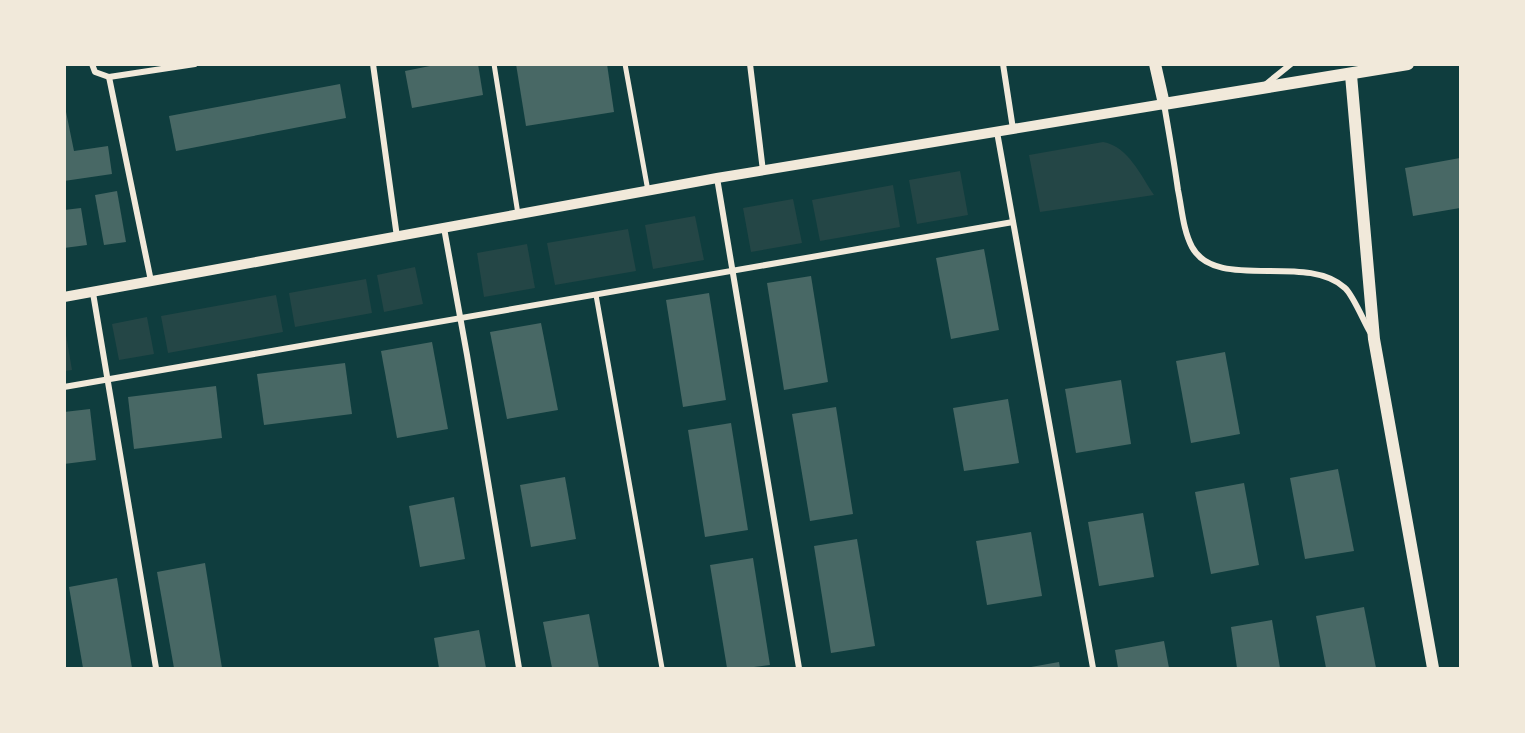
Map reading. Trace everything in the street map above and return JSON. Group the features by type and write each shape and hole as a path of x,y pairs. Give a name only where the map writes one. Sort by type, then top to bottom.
{"main road":[{"path":"1155,64 1164,104 1408,64"},
{"path":"1351,75 1374,339 1432,669"}],"street":[{"path":"92,64 95,72 109,77 195,64"},
{"path":"373,64 397,237"},
{"path":"494,64 519,215"},
{"path":"625,64 648,191"},
{"path":"750,64 763,171"},
{"path":"1003,64 1013,129"},
{"path":"1260,89 1291,64"},
{"path":"109,77 151,281"},
{"path":"64,297 717,178 1164,104 1184,228 1193,249 1210,266 1231,270 1288,271 1324,276 1346,288 1374,339"},
{"path":"997,132 1093,669"},
{"path":"717,178 799,669"},
{"path":"64,387 1013,222"},
{"path":"444,228 519,669"},
{"path":"93,293 156,669"},
{"path":"596,294 662,669"}],"shaded area":[{"path":"1103,142 1120,149 1127,156 1154,195 1040,212 1029,155"},
{"path":"960,171 968,215 917,224 909,180"},
{"path":"893,185 900,227 820,241 812,200"},
{"path":"793,199 802,243 751,252 743,208"},
{"path":"695,216 704,260 653,269 645,225"},
{"path":"628,229 636,271 555,285 547,243"},
{"path":"527,244 535,288 484,297 477,253"},
{"path":"415,267 423,304 384,312 377,275"},
{"path":"366,279 372,313 295,327 289,293"},
{"path":"276,295 283,332 168,353 161,316"},
{"path":"147,317 154,354 119,360 112,324"},
{"path":"65,329 72,370 64,371"}],"building":[{"path":"440,64 478,64 483,95 412,108 405,71"},
{"path":"516,64 607,64 614,112 526,126"},
{"path":"340,84 346,118 176,151 169,116"},
{"path":"64,102 74,151 108,146 112,174 64,181"},
{"path":"1460,158 1460,208 1413,216 1405,168"},
{"path":"117,191 126,242 104,245 95,195"},
{"path":"81,208 87,245 64,248 64,210"},
{"path":"984,249 999,330 951,339 936,258"},
{"path":"811,276 828,382 784,390 767,283"},
{"path":"709,293 726,400 683,407 666,300"},
{"path":"541,323 558,410 507,419 490,332"},
{"path":"432,342 448,429 397,438 381,351"},
{"path":"1225,352 1240,434 1191,443 1176,361"},
{"path":"345,363 352,414 264,425 257,374"},
{"path":"1121,380 1131,444 1076,453 1065,389"},
{"path":"216,386 222,438 134,449 128,397"},
{"path":"1008,399 1019,463 964,471 953,408"},
{"path":"836,407 853,514 810,521 792,414"},
{"path":"90,409 96,460 64,464 64,412"},
{"path":"731,423 748,530 705,537 688,430"},
{"path":"1338,469 1354,551 1305,559 1290,478"},
{"path":"565,477 576,539 531,547 520,485"},
{"path":"1244,483 1259,565 1211,574 1195,492"},
{"path":"454,497 465,559 420,567 409,506"},
{"path":"1143,513 1154,577 1099,586 1088,522"},
{"path":"1031,532 1042,596 987,605 976,541"},
{"path":"857,539 875,646 831,653 814,546"},
{"path":"753,558 770,665 727,668 710,565"},
{"path":"205,563 222,668 174,668 157,572"},
{"path":"117,578 132,668 83,668 69,587"},
{"path":"1364,607 1376,668 1326,668 1316,616"},
{"path":"589,614 599,668 552,668 543,622"},
{"path":"1272,620 1280,668 1237,668 1231,627"},
{"path":"479,630 486,668 439,668 434,638"},
{"path":"1164,641 1169,668 1118,668 1115,650"},
{"path":"1059,662 1060,668 1031,668 1031,667"}]}
